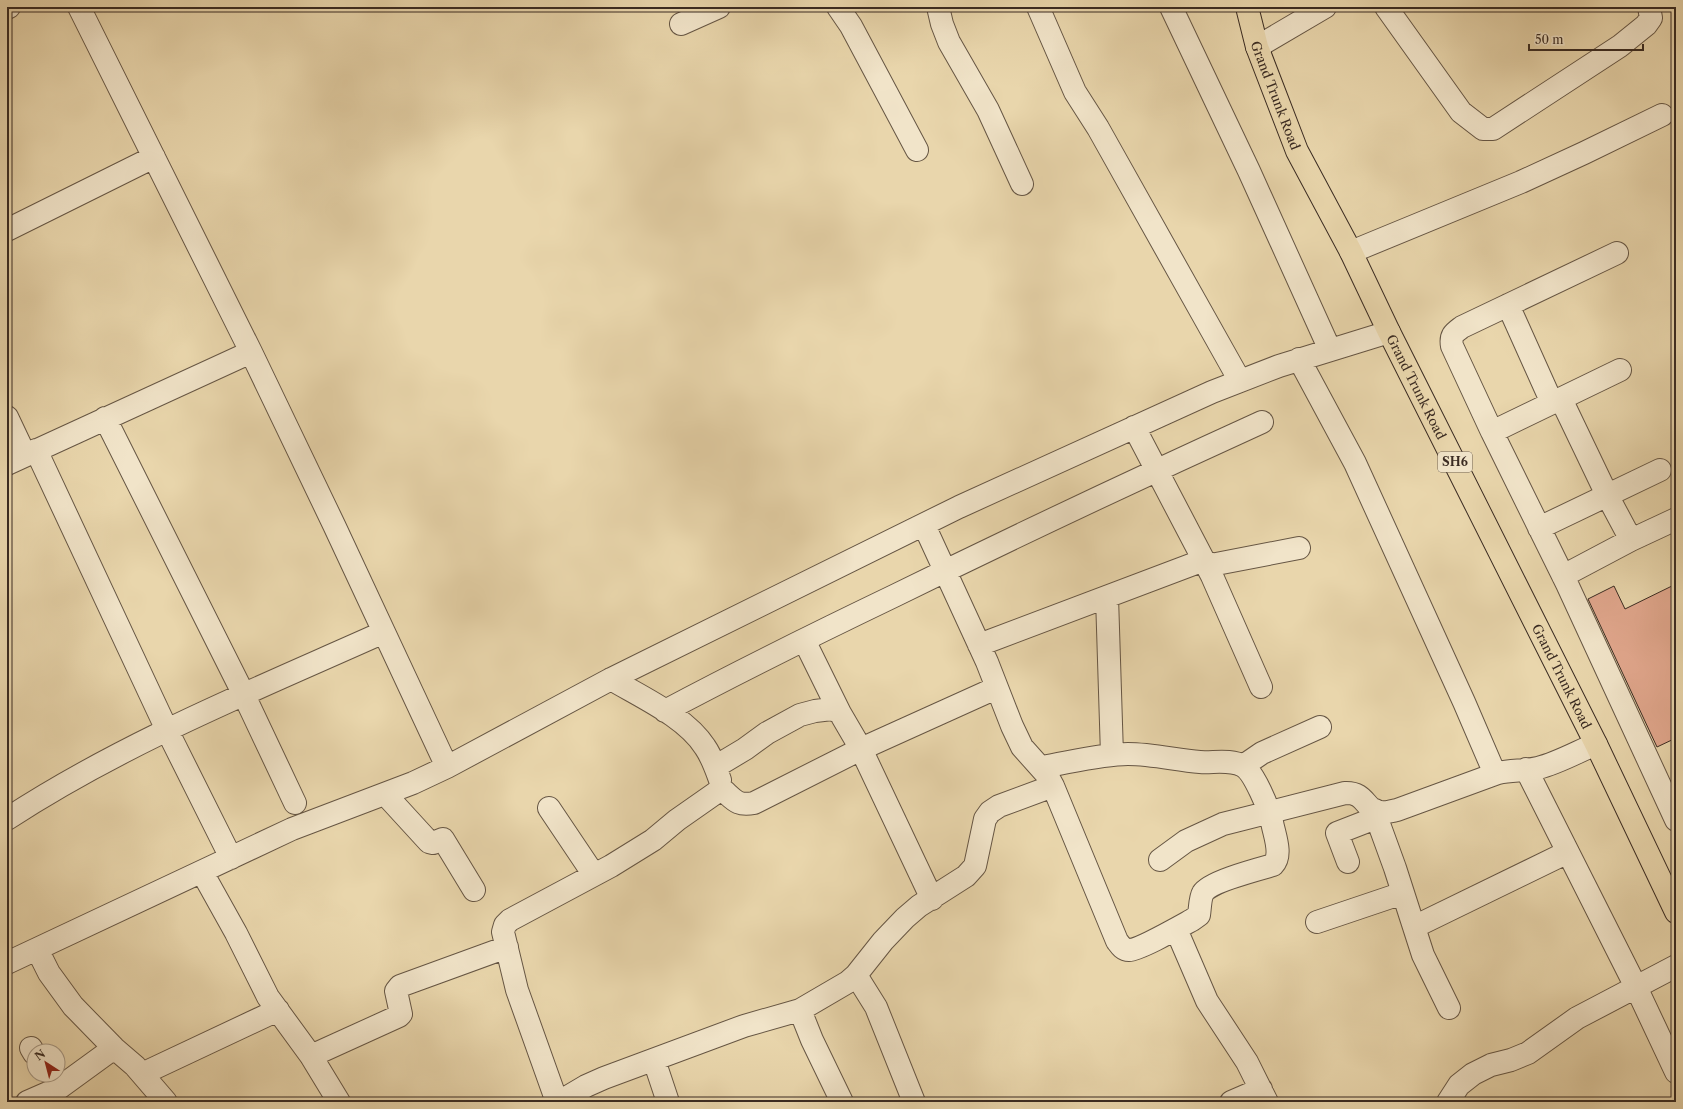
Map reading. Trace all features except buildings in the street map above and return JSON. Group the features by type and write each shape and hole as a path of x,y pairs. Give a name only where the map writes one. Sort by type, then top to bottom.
{"main road":[{"name":"Grand Trunk Road","path":"1247,7 1257,47 1298,151 1351,252 1389,332 1596,744 1676,912"}],"street":[{"path":"80,7 251,352 447,767"},
{"path":"681,24 719,7"},
{"path":"838,7 851,26 917,150"},
{"path":"938,7 942,24 949,42 988,110 1022,184"},
{"path":"1038,7 1075,92 1098,128 1240,381"},
{"path":"1171,7 1249,171 1330,350"},
{"path":"1257,47 1325,7"},
{"path":"1386,7 1462,112 1483,129 1493,129 1620,46 1646,25 1651,18 1649,7"},
{"path":"1351,252 1521,182 1662,115"},
{"path":"7,230 154,157"},
{"path":"1617,253 1462,327 1452,334 1450,339 1492,432 1563,576 1676,820"},
{"path":"1508,305 1556,401 1631,540"},
{"path":"7,963 292,830 385,794 447,767 611,679 924,525 1134,427 1212,392 1299,359 1389,332"},
{"path":"23,456 251,352"},
{"path":"1299,359 1355,463 1464,702 1495,774"},
{"path":"1492,432 1620,370"},
{"path":"7,417 23,456 167,730 231,858"},
{"path":"105,418 244,695 295,803"},
{"path":"665,712 735,674 945,571 1157,470 1262,422"},
{"path":"1134,427 1212,576 1261,687"},
{"path":"1539,528 1660,470"},
{"path":"1563,576 1631,540 1676,519"},
{"path":"924,525 979,645 1005,710 1022,747 1040,767 1053,786 1117,941 1122,947 1129,950 1176,929 1199,915 1202,893 1208,887 1273,865 1277,861 1277,848 1270,813 1250,773 1243,766 1232,762 1202,762 1128,754 1112,755 1040,767"},
{"path":"1204,560 1211,565 1299,548"},
{"path":"979,645 1204,560"},
{"path":"1106,597 1112,755"},
{"path":"7,819 38,798 167,730 384,632"},
{"path":"804,640 840,713 861,749 932,899"},
{"path":"611,679 681,721 691,730 704,746 715,767 724,791 737,803 745,804 754,803 861,749 996,688"},
{"path":"715,767 745,749 767,733 800,716 815,711 832,710 840,713"},
{"path":"1243,766 1262,754 1320,727"},
{"path":"1160,860 1186,841 1223,824 1345,793 1354,793 1370,808 1377,812 1397,810 1495,774 1548,765 1596,744"},
{"path":"1526,769 1636,987 1676,1072"},
{"path":"724,791 718,792 711,796 677,820 653,840 594,875 510,920 503,932 517,990 558,1102 589,1094 654,1060 744,1026 800,1010 848,982 856,975 883,941 905,918 966,876 975,866 985,819 990,812 999,806 1053,786"},
{"path":"385,794 429,842 433,843 443,839 474,890"},
{"path":"549,808 594,875"},
{"path":"1348,862 1337,834 1373,819 1377,812"},
{"path":"1377,812 1379,824 1423,955 1449,1008"},
{"path":"1414,927 1568,852"},
{"path":"202,872 236,933 268,997 311,1056 339,1102"},
{"path":"1317,922 1403,893"},
{"path":"1176,929 1207,1002 1247,1062 1264,1095 1231,1102"},
{"path":"311,1056 399,1016 401,1014 396,991 400,986 507,947"},
{"path":"37,949 49,973 73,1006 142,1074 166,1102"},
{"path":"1448,1102 1459,1085 1473,1074 1491,1065 1511,1060 1528,1053 1577,1018 1676,966"},
{"path":"856,975 876,1007 914,1102"},
{"path":"142,1074 278,1010"},
{"path":"800,1010 812,1040 842,1102"},
{"path":"27,1102 54,1089 114,1048"},
{"path":"654,1060 668,1102"}]}
